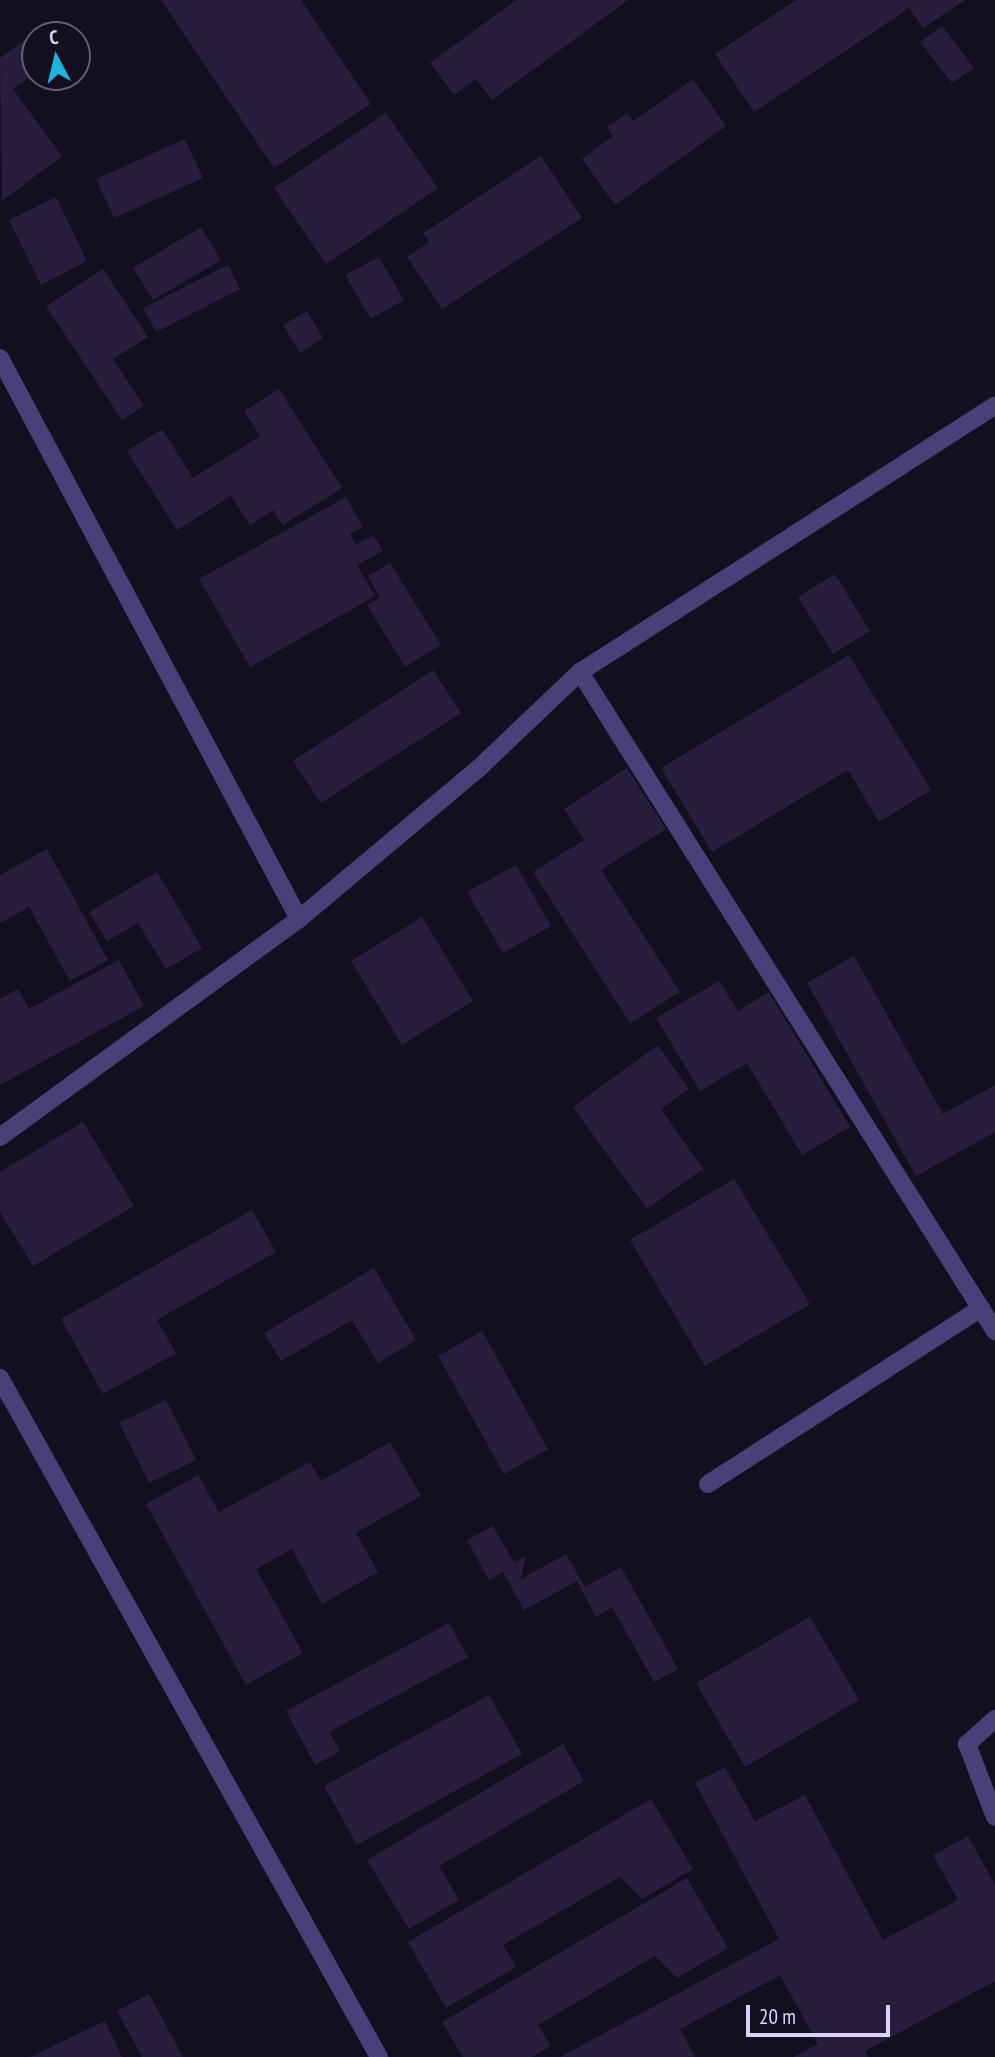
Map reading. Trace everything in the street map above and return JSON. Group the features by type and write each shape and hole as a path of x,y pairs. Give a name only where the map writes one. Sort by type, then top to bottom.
{"street":[{"path":"0,358 299,919"},
{"path":"0,1137 299,919 478,769 580,672 995,407"},
{"path":"580,672 995,1331"},
{"path":"708,1485 981,1308"},
{"path":"0,1378 379,2057"},
{"path":"995,1720 967,1744 995,1817"}],"building":[{"path":"161,0 301,0 371,104 274,168"},
{"path":"516,0 628,0 492,100 476,79 454,95 430,63"},
{"path":"796,0 965,0 923,28 909,8 754,112 715,54"},
{"path":"942,26 974,68 952,83 920,42"},
{"path":"21,43 21,83 13,89 62,156 2,201 0,58"},
{"path":"693,79 726,126 615,205 582,159 613,136 607,127 627,113 633,121"},
{"path":"386,113 438,188 326,264 274,188"},
{"path":"185,139 203,178 114,218 96,179"},
{"path":"541,156 582,218 442,309 407,257 429,242 423,233"},
{"path":"56,197 87,261 41,285 9,220"},
{"path":"201,227 221,260 153,300 133,268"},
{"path":"379,257 404,300 371,319 345,275"},
{"path":"228,265 240,289 156,332 143,308"},
{"path":"103,269 148,337 113,359 144,406 122,420 46,306"},
{"path":"307,311 323,338 300,353 283,325"},
{"path":"279,389 342,488 283,525 273,510 250,525 231,496 177,530 127,451 162,429 193,478 260,436 244,411"},
{"path":"346,497 363,527 350,534 356,545 374,535 383,551 357,565 375,596 250,667 199,579"},
{"path":"390,563 441,645 405,667 367,605 380,597 368,576"},
{"path":"835,574 870,631 833,654 798,597"},
{"path":"849,655 931,790 879,822 848,770 712,852 661,768"},
{"path":"433,670 461,713 321,803 293,761"},
{"path":"627,768 666,829 601,870 680,992 630,1023 533,872 584,840 564,809"},
{"path":"47,849 108,960 70,981 29,907 0,923 0,875"},
{"path":"516,865 551,926 503,953 467,892"},
{"path":"157,872 202,948 166,969 138,923 107,941 89,912"},
{"path":"422,917 473,1001 402,1045 351,961"},
{"path":"854,956 943,1114 995,1085 995,1132 916,1176 807,983"},
{"path":"119,960 144,1006 0,1085 0,999 18,989 29,1009"},
{"path":"719,981 738,1011 769,992 850,1127 802,1155 747,1063 700,1091 656,1018"},
{"path":"658,1045 689,1089 661,1109 703,1169 647,1209 573,1107"},
{"path":"83,1122 134,1206 33,1266 0,1212 0,1172"},
{"path":"734,1179 810,1304 705,1366 630,1240"},
{"path":"252,1210 276,1252 157,1320 176,1353 103,1394 61,1319"},
{"path":"374,1268 416,1340 378,1363 352,1320 281,1361 264,1333"},
{"path":"482,1331 548,1449 504,1474 438,1356"},
{"path":"166,1400 196,1460 149,1483 119,1423"},
{"path":"390,1442 421,1496 356,1533 378,1572 322,1604 292,1549 256,1569 303,1653 246,1685 146,1504 198,1475 219,1512 310,1462 321,1481"},
{"path":"493,1526 514,1562 526,1556 521,1579 566,1554 585,1587 621,1567 678,1669 654,1682 612,1607 596,1617 577,1581 524,1610 503,1572 489,1580 467,1540"},
{"path":"810,1617 859,1700 745,1767 696,1683"},
{"path":"449,1623 468,1657 329,1732 340,1751 315,1765 286,1711"},
{"path":"489,1695 522,1754 357,1845 324,1786"},
{"path":"563,1744 584,1781 439,1866 459,1900 409,1929 367,1860"},
{"path":"725,1767 755,1821 805,1795 883,1940 958,1900 933,1855 968,1836 995,1885 995,1981 865,2051 868,2057 794,2057 818,2044 780,1975 680,2029 695,2057 560,2057 779,1939 695,1783"},
{"path":"651,1799 693,1869 642,1899 620,1877 503,1945 516,1967 446,2008 408,1942"},
{"path":"687,1878 728,1948 677,1978 655,1956 538,2025 551,2046 532,2057 463,2057 442,2022"},
{"path":"149,1994 183,2057 142,2057 117,2011"},
{"path":"105,2021 122,2057 30,2057"}]}
